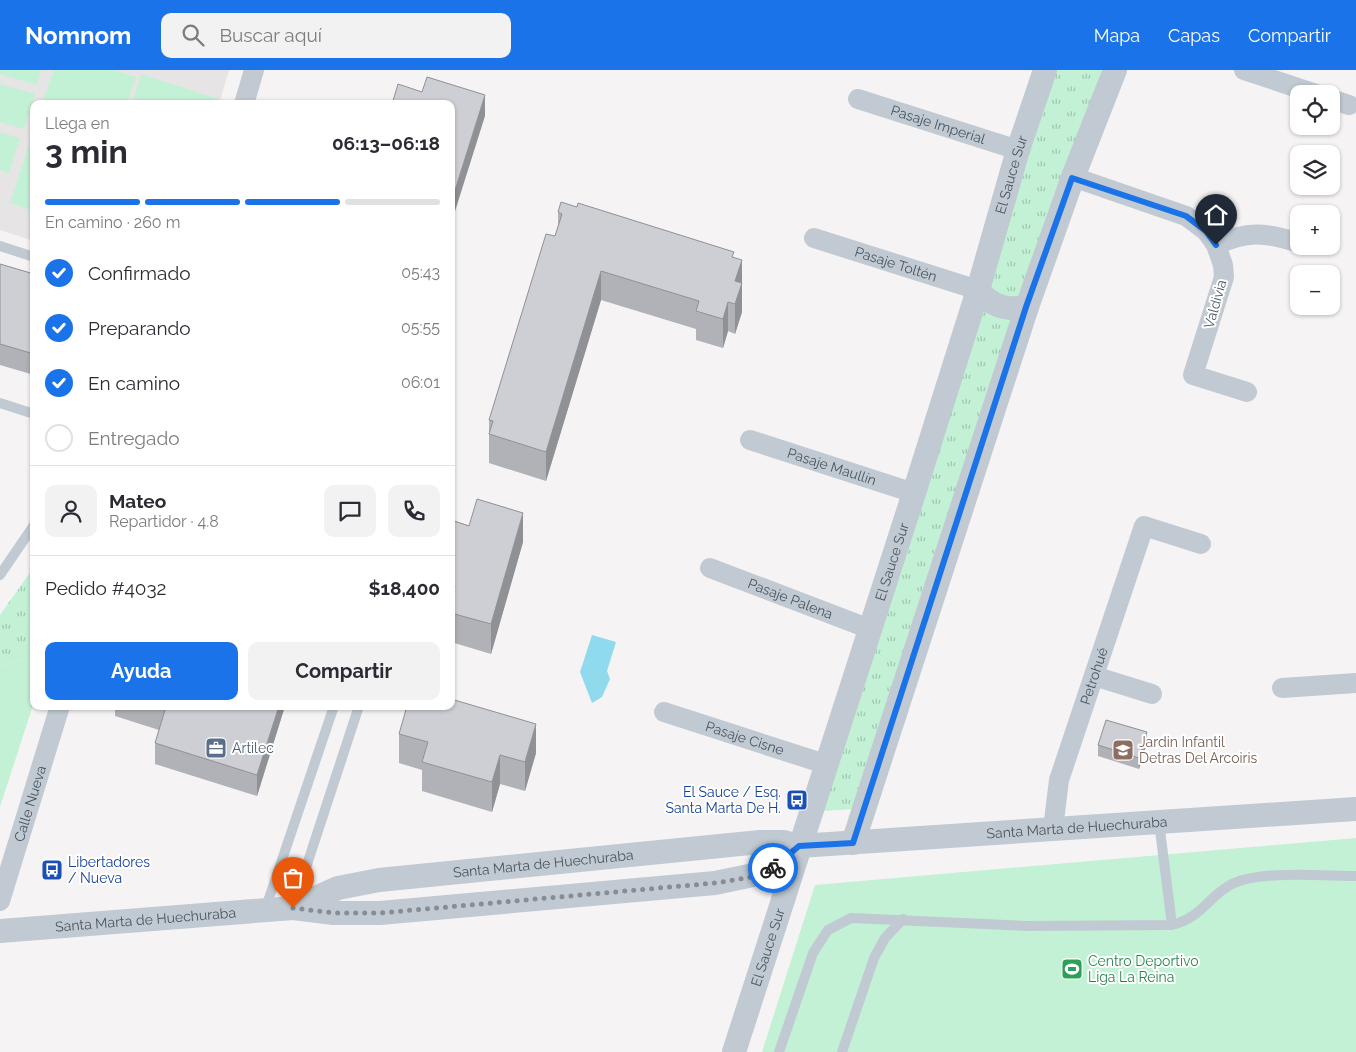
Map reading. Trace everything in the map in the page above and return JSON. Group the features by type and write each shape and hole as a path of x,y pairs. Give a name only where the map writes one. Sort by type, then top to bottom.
{"street":[{"path":"245,100 254,70"},
{"name":"El Sauce Sur","path":"734,1052 825,764 914,493 978,290 1018,150 1045,70"},
{"path":"853,843 1026,307 1072,178 1115,70"},
{"path":"1244,70 1290,85"},
{"name":"Pasaje Imperial","path":"858,99 1018,150"},
{"name":"Valdivia","path":"1072,178 1186,216 1206,231 1216,245 1223,265 1224,278 1193,375 1247,392"},
{"path":"1216,245 1238,237 1258,233 1290,241"},
{"name":"Pasaje Toltén","path":"814,238 978,290"},
{"path":"978,290 991,303 999,307 1008,309 1026,307"},
{"name":"Pasaje Maullín","path":"750,440 914,493"},
{"name":"Petrohué","path":"1052,829 1060,780 1144,526 1201,544"},
{"name":"Pasaje Palena","path":"710,568 870,629"},
{"path":"1094,676 1152,694"},
{"path":"1282,688 1356,683"},
{"name":"Calle Nueva","path":"0,901 59,710"},
{"name":"Pasaje Cisne","path":"664,712 825,764"},
{"name":"Santa Marta de Huechuraba","path":"293,908 338,888 380,880 760,842 784,842 799,846 1356,809"},
{"name":"Santa Marta de Huechuraba","path":"0,931 293,908 334,913 380,913 715,883 763,872 775,867 799,846"}],"lane":[{"path":"0,246 30,256"},
{"path":"0,403 30,413"},
{"path":"0,575 30,531"},
{"path":"265,910 333,710"},
{"path":"293,908 358,710"},
{"path":"1159,822 1172,925"},
{"path":"779,1052 813,952 828,930 851,918 1027,926 1172,925 1188,921 1219,893 1241,881 1257,877 1356,876"},
{"path":"842,1052 874,958 884,938 903,919"}],"shaded area":[{"path":"0,70 229,70 220,100 30,100 30,240 0,230"}],"green space":[{"path":"0,70 41,70 37,85 0,74"},
{"path":"54,70 115,70 136,77 128,100 43,100"},
{"path":"1053,70 1102,70 856,809 806,812"},
{"path":"141,74 218,99 218,100 133,100"},
{"path":"0,84 35,94 33,100 30,100 30,110 24,129 0,122"},
{"path":"0,132 20,138 9,173 0,170"},
{"path":"30,142 30,210 10,203"},
{"path":"30,573 30,657 0,666 0,615"},
{"path":"30,657 31,710 0,807 0,666"},
{"name":"Centro Deportivo Liga La Reina","path":"1356,838 1356,1052 762,1052 815,885"}],"water":[{"path":"592,635 616,642 607,671 610,679 602,697 592,703 580,672"}],"building":[{"path":"427,77 485,95 455,190 455,100 393,100 398,84 422,92"},
{"path":"561,202 577,207 578,203 734,252 732,257 742,260 735,281 742,283 735,304 728,302 723,319 696,311 699,301 601,271 546,452 489,434 493,421 489,420 546,234 555,236 562,214 558,212"},
{"path":"0,264 30,273 30,353 0,344"},
{"path":"477,499 523,513 491,624 455,614 455,521 469,526"},
{"path":"455,700 536,724 525,762 500,755 492,782 422,762 428,742 399,734 406,710 455,710"},
{"path":"165,710 278,710 257,775 155,743"},
{"path":"1106,720 1147,732 1139,758 1098,745"}],"way so far":[{"path":"293,908 334,913 380,913 715,883 751,877 773,868"}],"place":[{"name":"Artilec","path":"216,748"},
{"name":"Jardin Infantil Detras Del Arcoiris","path":"1123,750"},
{"name":"El Sauce / Esq. Santa Marta De H.","path":"797,800"},
{"name":"Libertadores / Nueva","path":"52,870"},
{"name":"Centro Deportivo Liga La Reina","path":"1072,969"}],"route":[{"path":"773,868 788,858 799,846 853,843 1026,307 1072,178 1186,216 1197,222 1216,245"}]}
